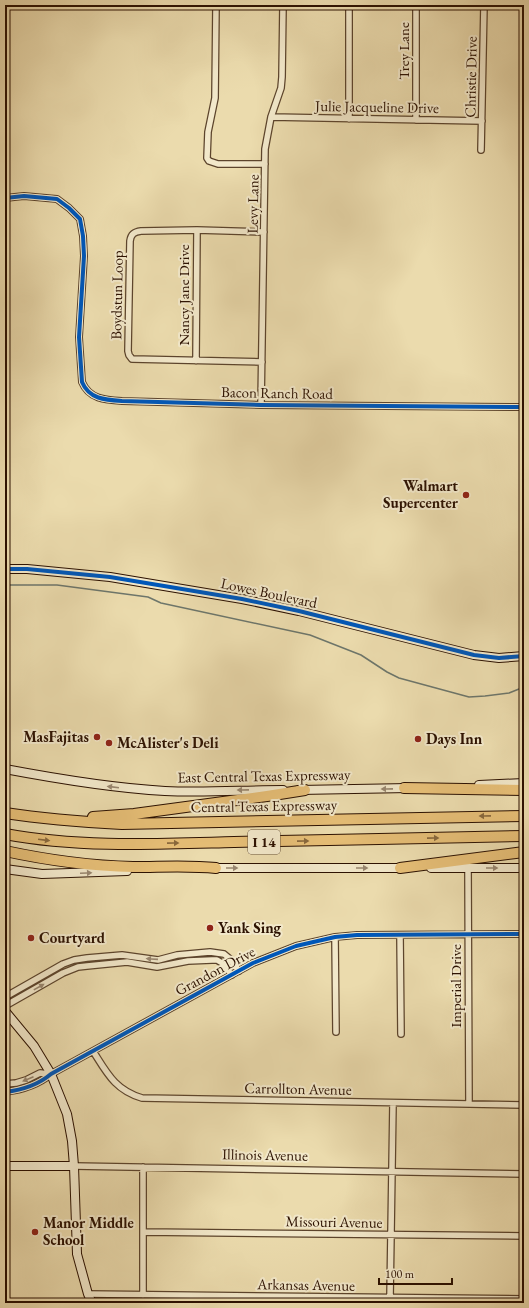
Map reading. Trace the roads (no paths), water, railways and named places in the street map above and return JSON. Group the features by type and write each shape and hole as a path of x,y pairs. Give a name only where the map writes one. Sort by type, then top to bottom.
{"highway":[{"path":"404,788 524,790"},
{"path":"29,817 100,817 134,814 306,790"},
{"name":"Central Texas Expressway","path":"5,813 76,822 122,824 524,816"},
{"name":"I 14","path":"5,834 96,844 169,844 524,836"},
{"path":"5,851 39,858 104,866 196,866 216,868"},
{"path":"400,868 524,852"}],"main road":[{"name":"Lowes Boulevard","path":"5,569 27,569 110,577 207,593 299,611 474,654 499,658 524,656"},
{"name":"East Central Texas Expressway","path":"5,770 62,780 136,789 192,792 404,788 524,783"},
{"path":"5,869 42,874 63,874 180,868 524,868"},
{"path":"5,1011 34,1046 51,1074 67,1114 72,1141 74,1166 77,1254 92,1303"},
{"name":"Illinois Avenue","path":"5,1166 74,1166"}],"street":[{"path":"216,5 215,98 208,132 207,158 209,161 218,164 265,164"},
{"name":"Levy Lane","path":"261,405 265,164 271,118 281,88 283,5"},
{"path":"348,119 349,5"},
{"name":"Trey Lane","path":"416,5 416,120"},
{"name":"Christie Drive","path":"481,150 484,5"},
{"name":"Julie Jacqueline Drive","path":"271,118 482,121"},
{"name":"Bacon Ranch Road","path":"5,198 24,196 57,199 80,219 84,236 79,337 82,382 85,389 95,397 104,400 261,405 524,407"},
{"name":"Boydstun Loop","path":"262,362 136,360 130,357 128,351 130,237 135,232 197,230 264,232"},
{"name":"Nancy Jane Drive","path":"196,361 197,230"},
{"name":"Imperial Drive","path":"468,868 470,1104"},
{"name":"Grandon Drive","path":"5,1092 25,1089 43,1081 51,1074 93,1050 253,963 282,950 335,937 524,934"},
{"path":"400,935 401,1034"},
{"path":"335,937 336,1032"},
{"path":"204,952 204,960"},
{"path":"5,997 63,964 74,960 87,958 132,956 158,960 173,956 217,952 224,954 230,959 239,971"},
{"path":"113,956 116,963"},
{"path":"173,956 175,963"},
{"path":"87,958 87,966"},
{"path":"5,1006 71,970 87,966 127,962 157,967 175,963 217,960 227,967 232,975"},
{"path":"24,986 28,993"},
{"name":"Carrollton Avenue","path":"93,1050 114,1083 127,1092 142,1098 524,1105"},
{"path":"5,1084 26,1080 40,1073 51,1074"},
{"path":"390,1298 393,1103"},
{"name":"Illinois Avenue","path":"74,1166 524,1174"},
{"path":"143,1167 143,1295"},
{"name":"Missouri Avenue","path":"143,1232 524,1236"},
{"name":"Arkansas Avenue","path":"88,1294 524,1299"},
{"path":"258,1296 259,1303"}],"waterway":[{"path":"5,585 57,585 148,597 161,603 310,635 361,655 399,678 469,697 509,693 524,687"}],"place":[{"name":"Walmart Supercenter","path":"466,495"},
{"name":"MasFajitas","path":"97,737"},
{"name":"Days Inn","path":"418,739"},
{"name":"McAlister's Deli","path":"109,743"},
{"name":"Yank Sing","path":"210,928"},
{"name":"Courtyard","path":"31,938"},
{"name":"Manor Middle School","path":"35,1232"}]}
